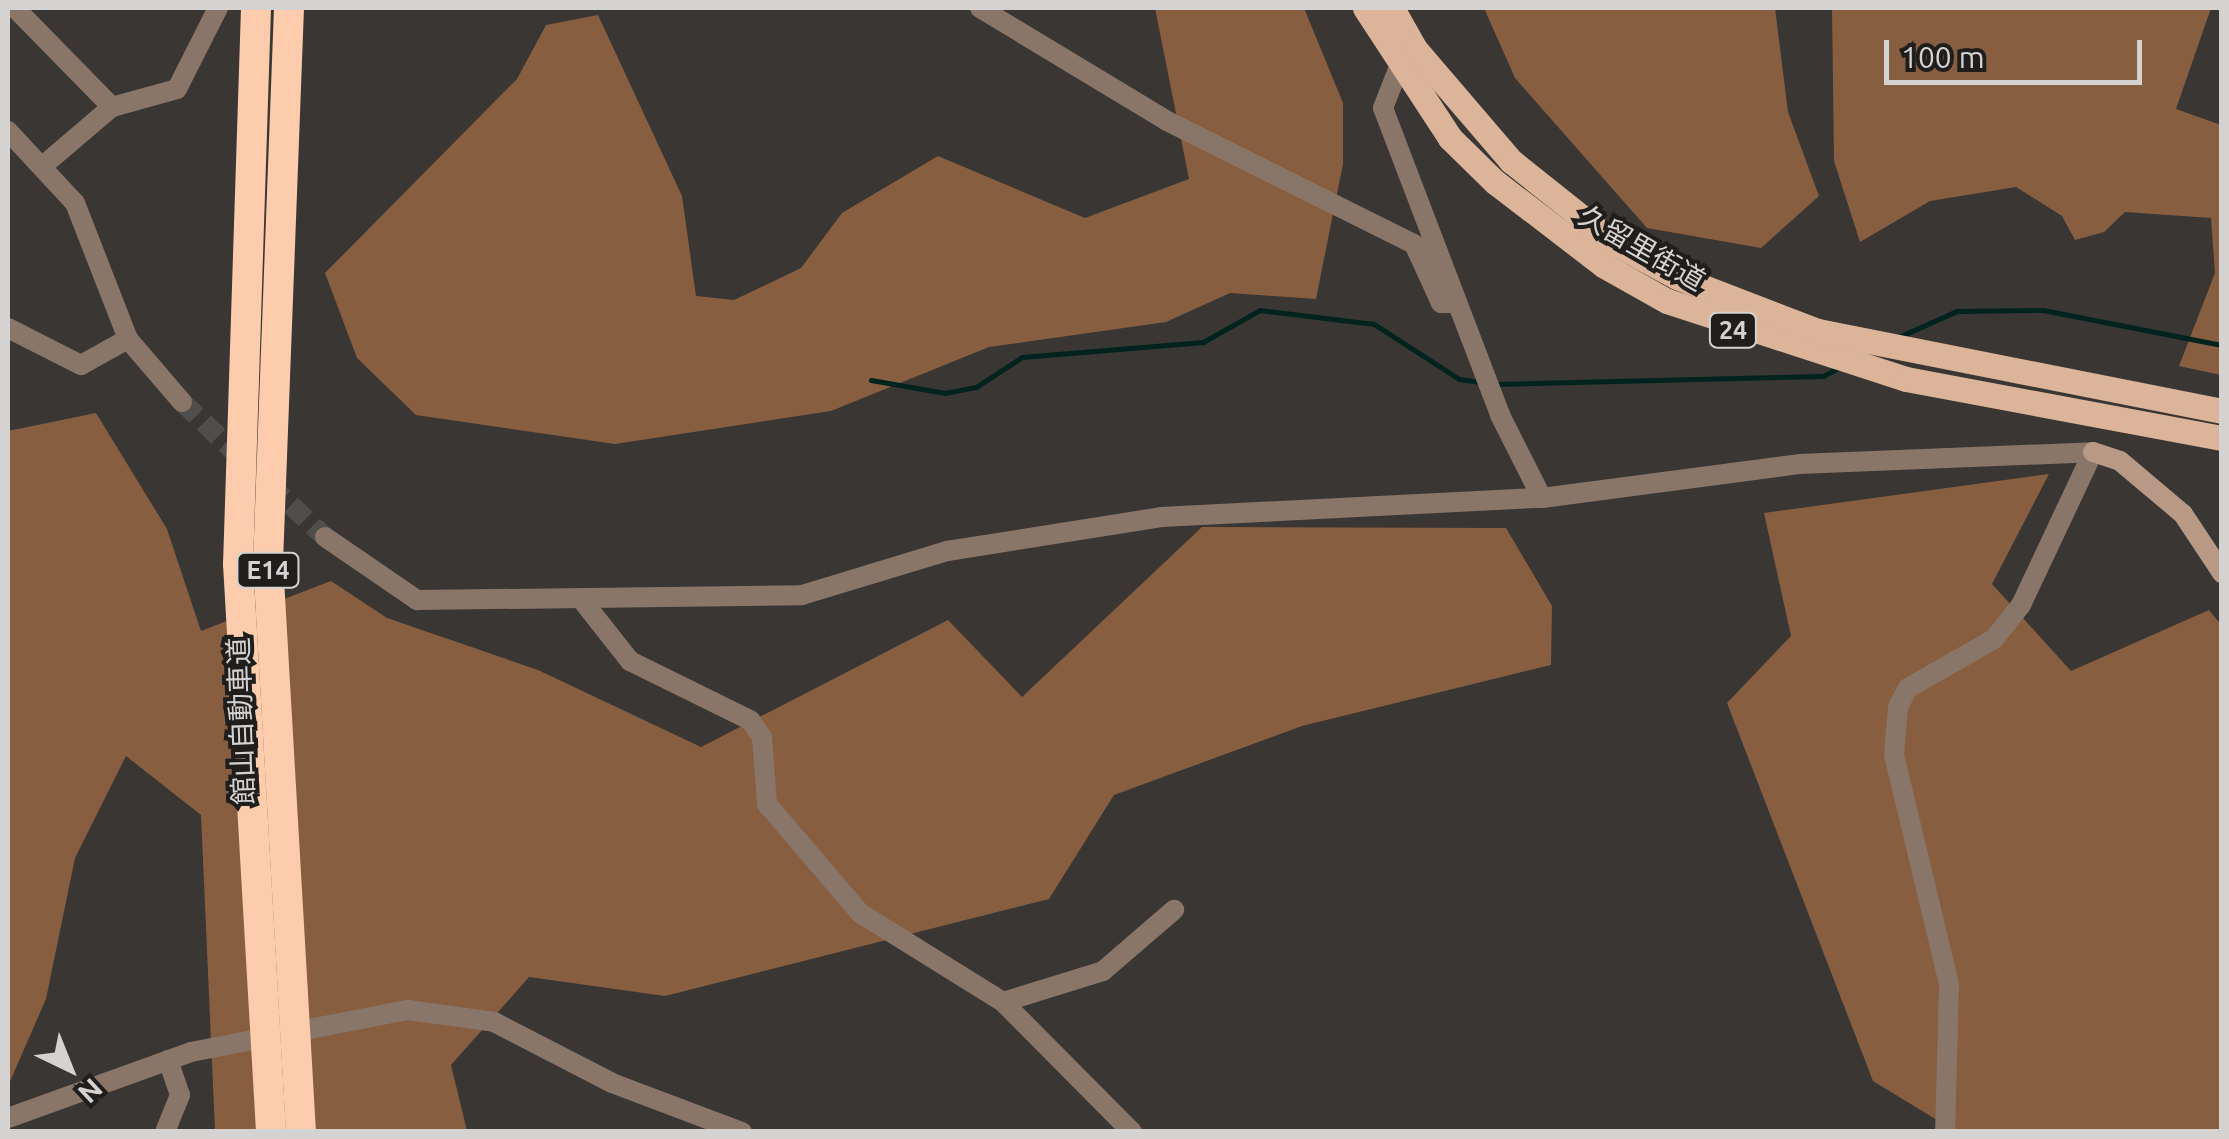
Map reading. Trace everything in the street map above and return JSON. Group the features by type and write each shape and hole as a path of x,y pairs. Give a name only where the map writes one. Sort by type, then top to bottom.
{"highway":[{"name":"館山自動車道","path":"256,8 238,564 272,1132"},
{"name":"館山自動車道","path":"288,8 268,562 301,1132"}],"main road":[{"name":"久留里街道","path":"1365,8 1398,68 1450,138 1542,223 1681,308 1906,379 2222,438"},
{"name":"久留里街道","path":"1392,8 1415,49 1511,161 1614,243 1677,277 1818,331 2222,411"}],"street":[{"path":"15,8 112,107"},
{"path":"45,164 112,107 176,89 218,8"},
{"path":"980,8 1167,122 1414,244 1441,303 1457,303"},
{"path":"1398,68 1383,108 1457,303 1542,498"},
{"path":"8,131 45,164 75,203 128,339 182,402"},
{"path":"8,328 81,364 128,339"},
{"path":"1945,1132 1949,984 1894,754 1898,708 1908,688 1994,639 2021,605 2093,452"},
{"path":"325,537 417,600 584,604 802,595 947,551 1162,517 1542,498 1799,464 2093,452 2120,461 2172,503 2222,573"},
{"path":"584,604 630,661 750,720 762,737 767,804 860,912 1003,1002 1132,1132"},
{"path":"1003,1002 1103,970 1174,910"},
{"path":"8,1118 191,1052 408,1010 494,1022 612,1083 742,1132"},
{"path":"165,1132 180,1095 168,1060"}],"shaded area":[{"path":"1155,8 1304,8 1343,103 1343,164 1316,299 1230,293 1166,322 989,347 831,411 615,444 416,415 357,358 325,273 517,79 546,25 598,15 682,196 696,296 734,300 801,268 842,213 938,156 1085,218 1189,179"},
{"path":"1484,8 1775,8 1788,112 1819,196 1761,248 1647,228 1515,78"},
{"path":"1832,8 2211,8 2176,109 2221,125 2221,375 2179,366 2215,273 2211,218 2125,212 2104,232 2075,240 2062,216 2016,187 1930,201 1860,242 1834,161"},
{"path":"96,413 167,529 201,631 331,581 387,618 538,670 701,747 948,620 1022,697 1202,527 1506,528 1552,606 1551,665 1302,726 1114,795 1049,899 665,996 529,977 451,1065 467,1131 215,1131 201,815 126,756 75,858 46,999 8,1086 8,431"},
{"path":"2049,474 1992,584 2071,671 2209,610 2222,626 2221,1131 1955,1131 1873,1081 1727,703 1791,636 1764,513"}],"waterway":[{"path":"871,380 945,393 976,387 1022,357 1203,342 1260,310 1374,324 1459,379 1480,382"},
{"path":"1896,338 1957,311 2043,310 2222,345"},
{"path":"1496,384 1823,376 1838,368"}],"tunnel":[{"path":"182,402 325,537"}]}
